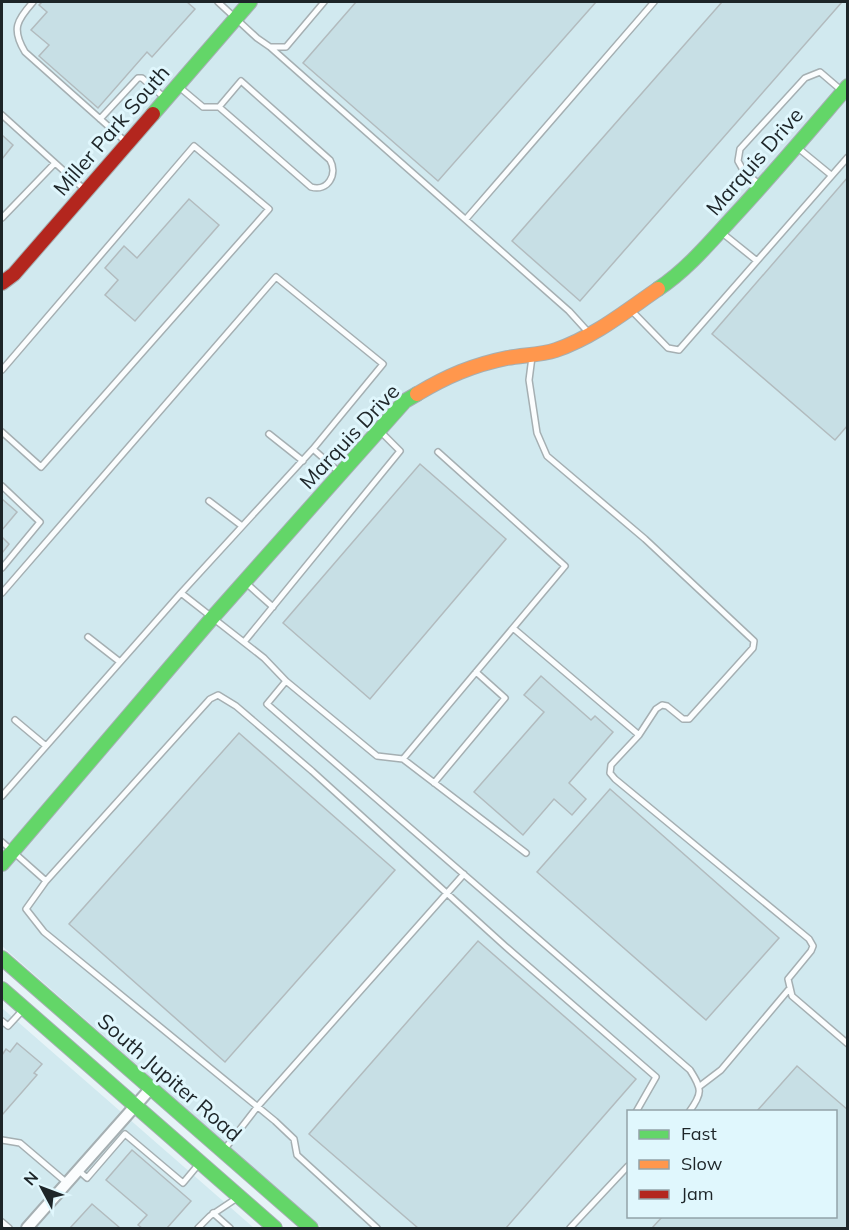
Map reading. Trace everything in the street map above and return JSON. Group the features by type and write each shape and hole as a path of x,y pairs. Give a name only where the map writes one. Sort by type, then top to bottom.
{"street":[{"name":"Miller Park South","path":"2,284 14,274 250,2"},
{"name":"Marquis Drive","path":"2,864 7,846 405,401 447,376 496,361 554,351 590,335 674,278 762,186 845,88"},
{"name":"South Jupiter Road","path":"2,958 311,1228"},
{"path":"2,989 134,1107 275,1228"},
{"path":"27,1228 151,1088"},
{"path":"238,1197 255,1179"}],"lane":[{"path":"33,2 17,23 17,33 25,52 127,143"},
{"path":"218,2 569,310 590,335"},
{"path":"270,47 286,47 324,2"},
{"path":"466,219 654,2"},
{"path":"762,186 743,170 738,161 740,149 805,78 820,72 845,88"},
{"path":"100,119 138,78 142,78 166,99"},
{"path":"177,85 203,107 219,107 311,187 317,189 325,186 331,179 334,172 330,160 241,81 219,107"},
{"path":"2,115 86,191"},
{"path":"796,146 831,176"},
{"path":"2,370 194,147 269,208 41,467 2,432"},
{"path":"630,308 669,348 679,350 848,157"},
{"path":"2,218 55,163"},
{"path":"720,232 757,261"},
{"path":"2,593 276,277 383,364 313,449 181,593 2,796"},
{"path":"532,355 529,380 537,433 547,456 645,539 754,640 753,648 689,718 683,719 667,706 662,705 656,709 639,735 611,765 610,773 809,939 813,946 811,951 788,979 792,996 848,1044"},
{"path":"244,642 400,451 378,430"},
{"path":"269,434 303,460"},
{"path":"313,449 341,473"},
{"path":"403,759 565,566 438,452"},
{"path":"2,486 40,522 2,568"},
{"path":"209,501 242,526"},
{"path":"244,582 273,607"},
{"path":"181,593 264,658 286,681 377,756 403,759 526,853"},
{"path":"513,628 639,735"},
{"path":"88,637 120,662"},
{"path":"434,783 505,698 476,672"},
{"path":"286,681 267,704 690,1070 700,1086 699,1099 691,1110"},
{"path":"377,1228 297,1155 294,1139 258,1106 45,932 27,909 46,881 210,699 218,695 245,713 656,1077 637,1110"},
{"path":"15,720 46,747"},
{"path":"7,846 46,881"},
{"path":"223,1151 258,1106 464,874"},
{"path":"700,1086 721,1070 790,988"},
{"path":"2,1021 8,1026 24,1009"},
{"path":"78,1170 87,1178 125,1134 183,1183 200,1163"},
{"path":"2,1140 20,1143 67,1183"},
{"path":"570,1228 627,1167"},
{"path":"198,1228 213,1213 238,1197"},
{"path":"213,1213 230,1228"},
{"path":"2,1222 9,1228"}],"shaded area":[{"path":"2,2 847,2 847,1228 322,1228 2,946"},
{"path":"2,1008 254,1228 2,1228"}],"building":[{"path":"42,2 187,2 195,9 152,57 147,52 98,108 39,56 49,45 31,30 47,12 39,5"},
{"path":"356,2 596,2 438,181 303,63"},
{"path":"722,2 842,2 580,301 512,241"},
{"path":"2,135 13,145 2,159"},
{"path":"848,177 848,425 835,440 712,334"},
{"path":"189,199 219,225 135,321 105,295 118,280 105,268 124,246 137,258"},
{"path":"420,464 506,539 370,699 283,623"},
{"path":"2,499 17,512 2,530"},
{"path":"2,537 9,544 2,553"},
{"path":"541,676 591,720 595,716 613,732 569,783 586,799 572,815 554,799 523,835 474,792 544,712 524,695"},
{"path":"239,733 395,870 225,1062 69,924"},
{"path":"610,789 779,938 706,1020 537,872"},
{"path":"478,941 636,1079 506,1228 418,1228 309,1134"},
{"path":"17,1043 42,1064 34,1073 37,1075 2,1115 2,1055 6,1049 10,1052"},
{"path":"797,1066 848,1110 848,1228 652,1228 661,1218 837,1218 837,1110 758,1110"},
{"path":"132,1150 191,1201 167,1228 142,1228 138,1225 147,1215 106,1180"},
{"path":"92,1204 120,1228 70,1228"}],"traffic: fast":[{"path":"153,114 250,2"},
{"path":"658,289 679,273 708,245 848,86"},
{"path":"2,864 213,617 405,401 417,394"},
{"path":"2,958 311,1228"},
{"path":"2,989 275,1228"}],"traffic: slow":[{"path":"417,394 439,382 483,364 550,352 570,345 609,323 658,289"}],"traffic: jam":[{"path":"2,283 14,274 153,114"}]}
